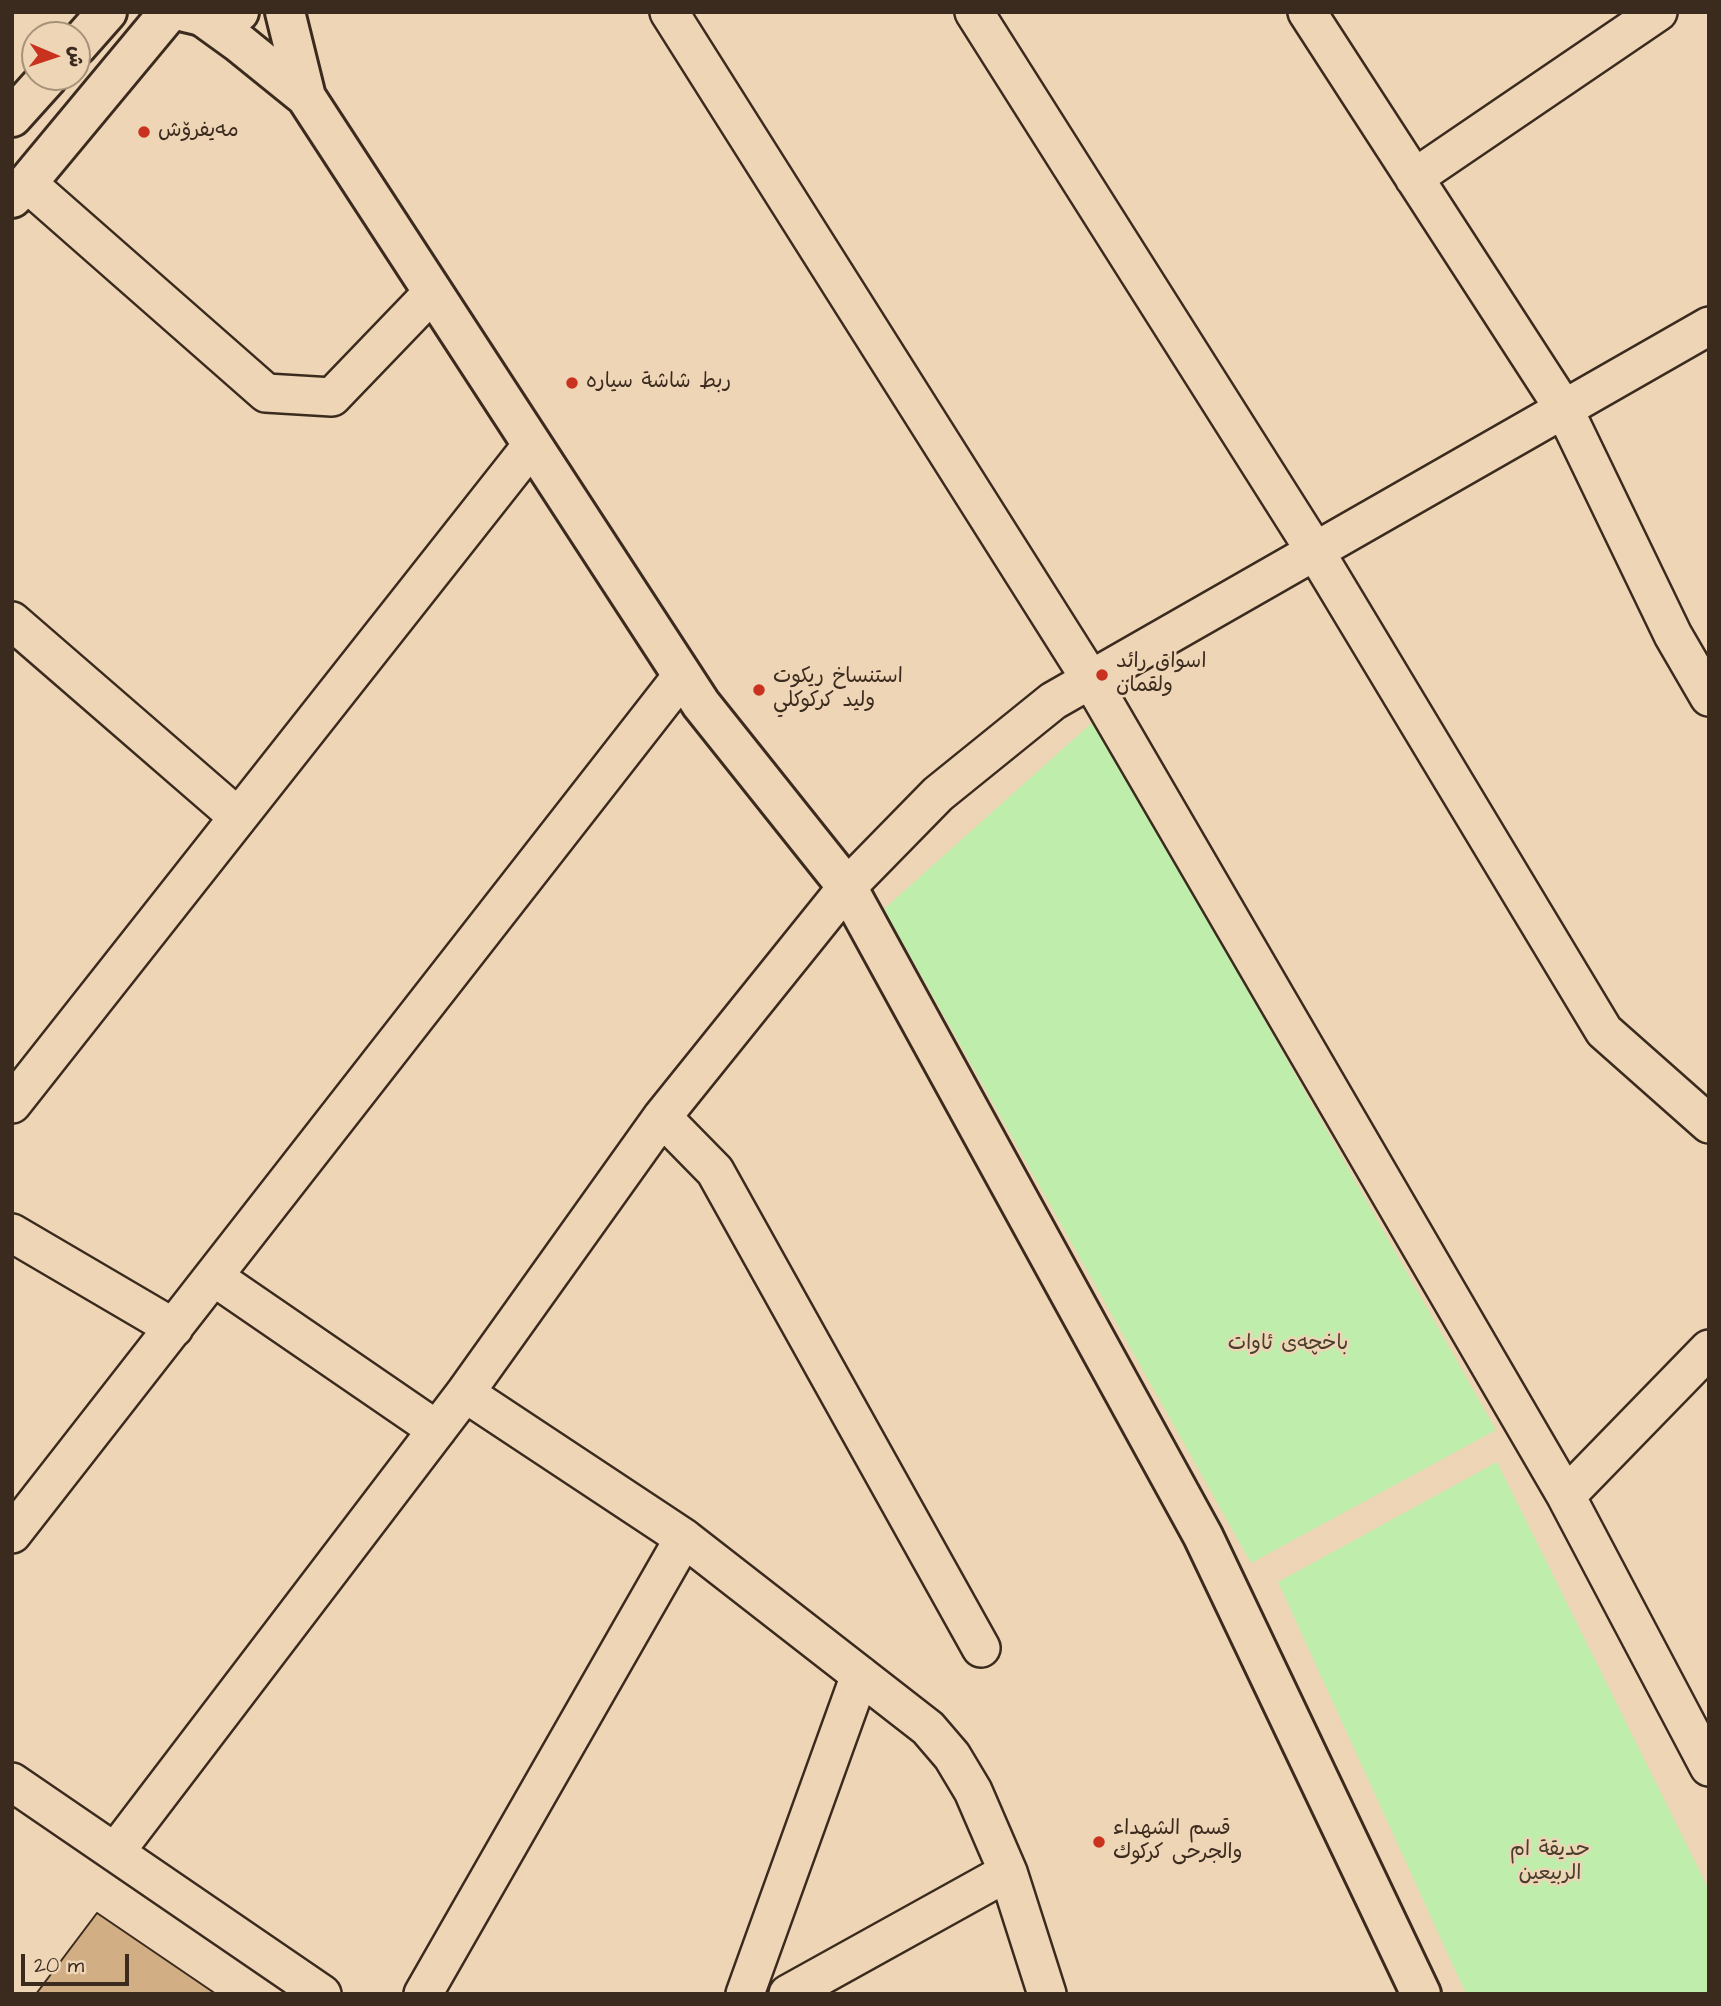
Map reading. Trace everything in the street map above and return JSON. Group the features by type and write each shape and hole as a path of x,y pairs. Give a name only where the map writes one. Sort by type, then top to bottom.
{"main road":[{"path":"91,30 107,12"},
{"path":"285,12 306,97"},
{"path":"20,191 199,13 306,97 701,704 847,887 1203,1536 1421,1994"},
{"path":"12,117 35,91"}],"street":[{"path":"669,12 1091,680 1566,1496 1705,1747"},
{"path":"974,12 1315,551 1604,1031 1709,1124"},
{"path":"1307,12 1563,409 1673,635 1709,697"},
{"path":"1414,178 1658,12"},
{"path":"20,191 266,393 332,397 433,292"},
{"path":"116,1851 465,1394 662,1117 847,887 938,794 1053,701 1709,326"},
{"path":"12,1104 532,444"},
{"path":"12,621 238,817"},
{"path":"12,1534 682,676"},
{"path":"662,1117 715,1171 981,1648"},
{"path":"12,1233 174,1328"},
{"path":"214,1277 438,1430"},
{"path":"1566,1496 1709,1349"},
{"path":"465,1394 684,1538 928,1728 952,1756 973,1791 1008,1872 1046,1994"},
{"path":"423,1994 684,1538"},
{"path":"745,1994 860,1675"},
{"path":"12,1782 323,1994"},
{"path":"788,1994 1008,1872"}],"green space":[{"name":"باخچەی ئاوات","path":"1095,720 1496,1430 1251,1563 884,909"},
{"name":"حديقة ام الربيعين","path":"1497,1462 1709,1890 1709,1994 1466,1994 1278,1582"}],"building":[{"path":"97,1913 216,1994 36,1994"}],"place":[{"name":"مەیفرۆش","path":"144,132"},
{"name":"ربط شاشة سياره","path":"572,383"},
{"name":"اسواق رائد ولقمان","path":"1102,675"},
{"name":"استنساخ ريكوت وليد كركوكلي","path":"759,690"},
{"name":"قسم الشهداء والجرحى كركوك","path":"1099,1842"}]}
